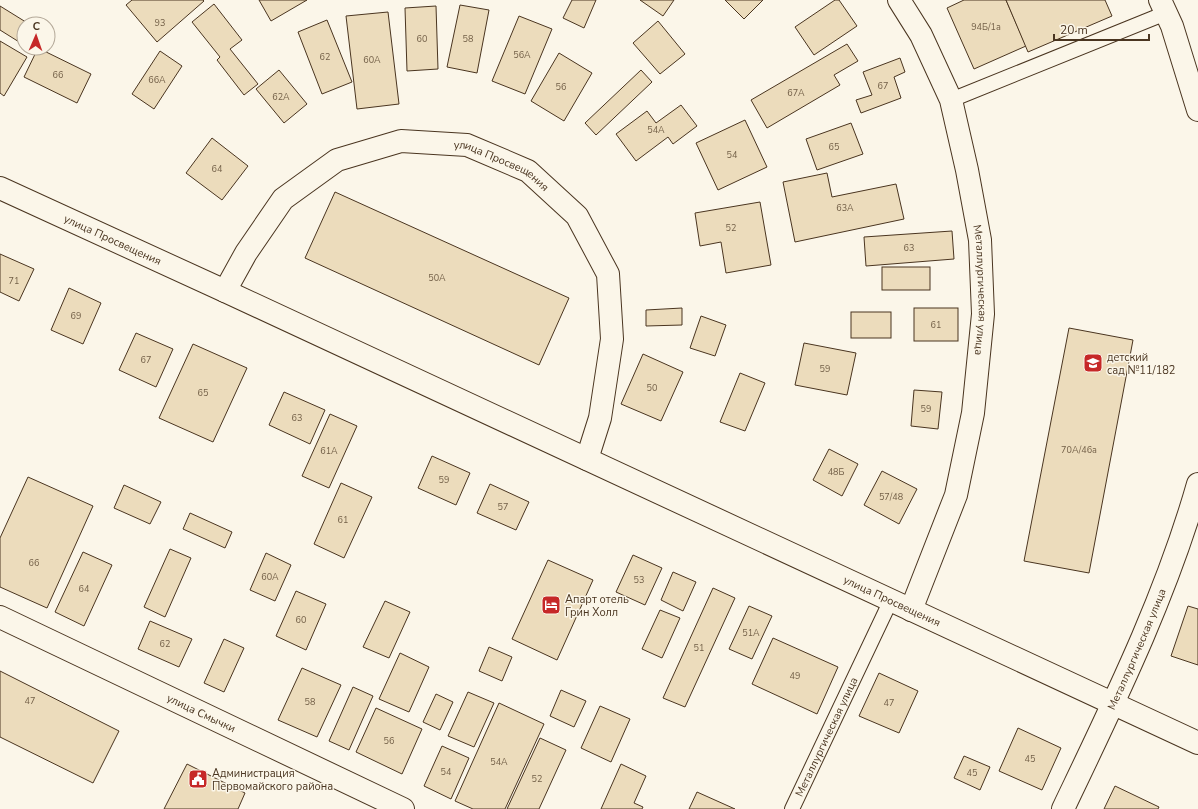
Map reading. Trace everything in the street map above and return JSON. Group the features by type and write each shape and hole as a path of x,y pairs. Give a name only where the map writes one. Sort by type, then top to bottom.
{"street":[{"name":"Металлургическая улица","path":"899,0 921,35 951,100 967,170 980,240 982,314 973,413 956,495 911,610"},
{"path":"1163,4 1172,26 1198,110"},
{"name":"улица Просвещения","path":"225,291 246,253 283,199 337,160 401,142 467,145 528,171 577,216 608,274 612,339 600,418 587,459"},
{"name":"улица Просвещения","path":"0,188 911,610 1114,702 1198,743"},
{"name":"Металлургическая улица","path":"1063,809 1114,702 1175,560 1198,484"},
{"name":"улица Смычки","path":"0,616 403,809"}],"lane":[{"path":"951,100 1163,4"},
{"name":"Металлургическая улица","path":"792,809 891,600"}],"building":[{"path":"132,0 204,1 157,42 126,5"},
{"path":"259,0 307,0 271,21"},
{"path":"572,0 596,0 584,28 563,18"},
{"path":"640,0 674,0 663,16"},
{"path":"725,0 763,0 744,19"},
{"path":"835,0 839,0 857,26 814,55 795,27"},
{"path":"964,0 1006,0 1026,46 974,69 947,8"},
{"path":"1006,0 1105,0 1112,16 1028,52"},
{"path":"214,4 242,40 230,49 258,84 244,95 217,60 220,57 192,22"},
{"path":"460,5 489,10 477,73 447,67"},
{"path":"0,6 16,16 16,40 0,30"},
{"path":"436,6 438,69 407,71 405,8"},
{"path":"388,12 399,104 357,109 346,16"},
{"path":"519,16 552,29 525,94 492,81"},
{"path":"327,20 352,82 322,94 298,32"},
{"path":"658,21 685,54 660,74 633,43"},
{"path":"0,41 16,50 16,56 27,57 4,96 0,93"},
{"path":"847,44 858,61 834,75 840,85 767,128 751,100"},
{"path":"160,51 182,66 154,109 132,94"},
{"path":"559,53 592,73 564,121 531,101"},
{"path":"34,56 54,56 91,74 77,103 24,77"},
{"path":"900,58 905,72 894,77 901,98 861,113 856,100 872,95 863,72"},
{"path":"279,70 307,104 284,123 256,89"},
{"path":"641,70 652,82 596,135 585,123"},
{"path":"681,105 697,126 673,144 668,137 636,161 616,134 647,111 656,123"},
{"path":"745,120 767,167 718,190 696,143"},
{"path":"851,123 863,154 817,170 806,139"},
{"path":"212,138 248,166 222,200 186,173"},
{"path":"827,173 832,197 896,184 904,219 795,242 783,182"},
{"path":"335,192 569,298 539,365 305,258"},
{"path":"760,202 771,265 726,273 721,242 700,246 695,213"},
{"path":"952,231 954,259 866,266 864,237"},
{"path":"0,254 34,269 19,301 0,292"},
{"path":"882,267 930,267 930,290 882,290"},
{"path":"69,288 101,303 83,344 51,330"},
{"path":"682,308 682,325 646,326 646,310"},
{"path":"914,308 958,308 958,341 914,341"},
{"path":"851,312 891,312 891,338 851,338"},
{"path":"701,316 726,325 715,356 690,348"},
{"path":"1069,328 1133,340 1089,573 1024,561"},
{"path":"136,333 173,349 156,387 119,370"},
{"path":"804,343 856,353 847,395 795,385"},
{"path":"193,344 247,368 213,442 159,418"},
{"path":"643,354 683,372 661,421 621,404"},
{"path":"740,373 765,383 745,431 720,422"},
{"path":"914,390 942,392 938,429 911,426"},
{"path":"284,392 325,410 310,444 269,425"},
{"path":"330,414 357,426 329,488 302,476"},
{"path":"829,449 858,464 842,496 813,480"},
{"path":"432,456 470,473 456,505 418,488"},
{"path":"882,471 917,489 899,524 864,505"},
{"path":"28,477 93,506 47,608 0,587 0,538"},
{"path":"341,483 372,497 344,558 314,544"},
{"path":"490,484 529,502 516,530 477,513"},
{"path":"124,485 161,502 150,524 114,508"},
{"path":"190,513 232,532 225,548 183,529"},
{"path":"170,549 191,558 165,617 144,607"},
{"path":"83,552 112,565 84,626 55,612"},
{"path":"266,553 291,565 275,601 250,590"},
{"path":"633,555 662,568 645,605 616,592"},
{"path":"548,560 593,580 557,660 512,639"},
{"path":"673,572 696,582 683,611 661,600"},
{"path":"713,588 735,598 685,707 663,698"},
{"path":"296,591 326,604 306,650 276,636"},
{"path":"385,601 410,612 389,658 363,647"},
{"path":"749,606 772,616 752,659 729,649"},
{"path":"1188,606 1198,609 1198,665 1171,656"},
{"path":"660,610 680,618 662,658 642,649"},
{"path":"150,621 192,639 179,667 138,649"},
{"path":"773,638 838,667 817,714 752,684"},
{"path":"224,639 244,648 224,692 204,683"},
{"path":"489,647 512,657 502,681 479,671"},
{"path":"400,653 429,667 409,712 379,699"},
{"path":"302,668 341,685 317,737 278,720"},
{"path":"0,671 119,731 93,783 0,737"},
{"path":"879,673 918,691 899,733 859,716"},
{"path":"353,687 373,696 349,750 329,741"},
{"path":"561,690 586,701 574,727 550,716"},
{"path":"468,692 494,703 474,747 448,736"},
{"path":"436,694 453,702 440,730 423,722"},
{"path":"499,703 544,724 505,809 473,809 455,801"},
{"path":"600,706 630,719 611,762 581,748"},
{"path":"376,708 422,729 402,774 356,752"},
{"path":"1018,728 1061,748 1042,790 999,771"},
{"path":"540,738 566,750 539,809 507,809"},
{"path":"442,746 469,758 451,799 424,786"},
{"path":"964,756 990,767 980,790 954,778"},
{"name":"Администрация Первомайского района","path":"187,764 245,793 238,809 164,809"},
{"path":"621,764 646,776 634,803 643,807 642,809 601,809"},
{"path":"1115,786 1159,807 1158,809 1104,809"},
{"path":"697,792 735,809 689,809"}],"place":[{"name":"детский сад №11/182","path":"1093,363"},
{"name":"Апарт отель Грин Холл","path":"551,605"},
{"name":"Администрация Первомайского района","path":"198,779"}]}
